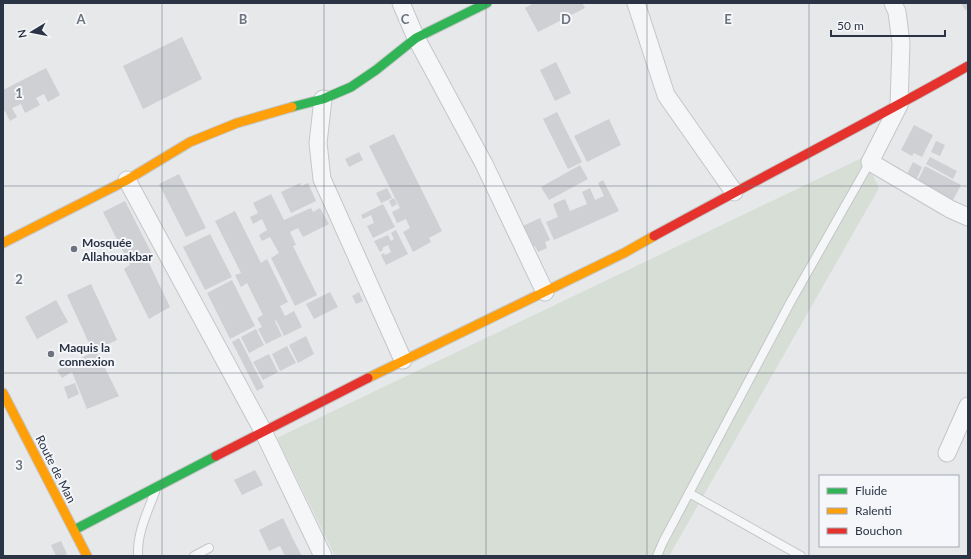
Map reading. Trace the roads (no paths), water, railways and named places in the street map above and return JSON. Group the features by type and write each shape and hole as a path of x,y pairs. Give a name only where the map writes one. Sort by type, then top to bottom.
{"main road":[{"path":"3,243 127,180 190,142 237,123 282,109 323,100 352,88 416,38 487,3"},
{"path":"74,530 403,360 624,253 734,192 899,105 968,66"},
{"name":"Route de Man","path":"3,393 87,556"}],"street":[{"path":"401,3 416,38 484,164 546,292"},
{"path":"636,3 666,94 734,192"},
{"path":"893,3 897,12 901,43 899,105 870,162 950,209 968,217"},
{"path":"323,100 318,143 322,179 403,360"},
{"path":"127,180 263,431 323,556"},
{"path":"947,452 968,406"}],"lane":[{"path":"657,556 663,542 790,303 870,162"},
{"path":"138,556 137,546 139,533 157,486"},
{"path":"689,493 801,556"},
{"path":"194,556 209,548"}],"place":[{"name":"Mosquée Allahouakbar","path":"74,249"},
{"name":"Maquis la connexion","path":"51,354"}]}
